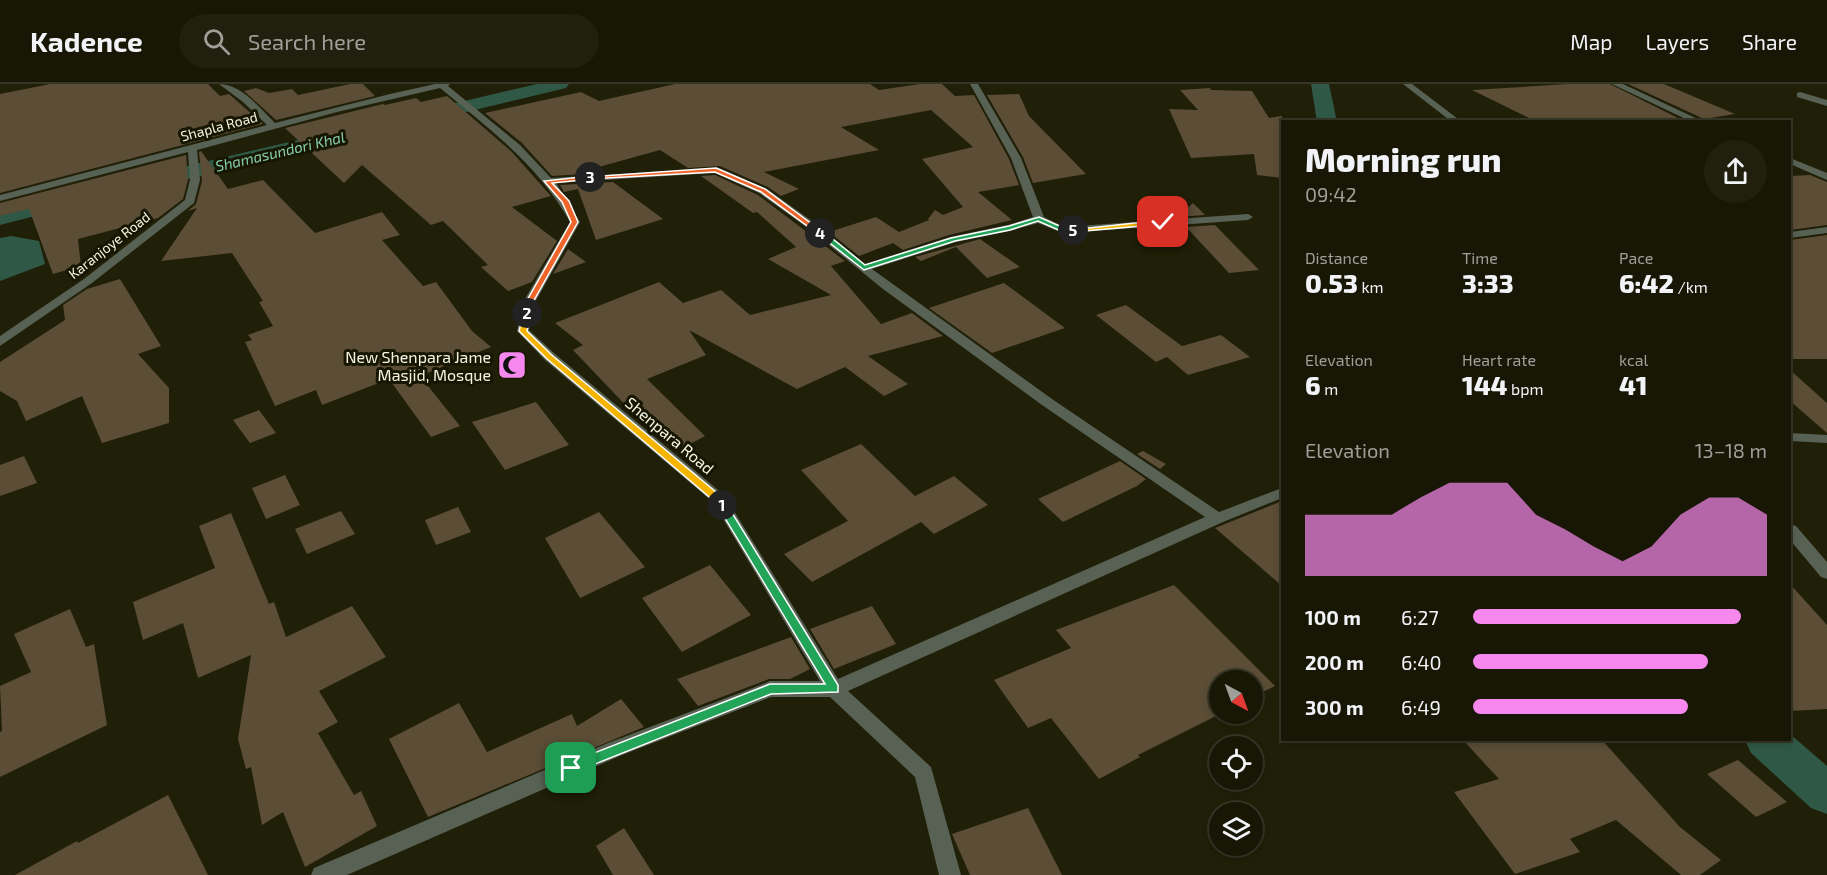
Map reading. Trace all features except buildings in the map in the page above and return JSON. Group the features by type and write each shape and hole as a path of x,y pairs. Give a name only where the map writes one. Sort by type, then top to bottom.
{"street":[{"path":"223,84 246,100 272,125"},
{"name":"Shapla Road","path":"0,198 68,183 272,125 444,84"},
{"name":"Shenpara Road","path":"444,84 525,156 565,201 575,222 528,304 523,331 550,357 719,500 834,688 924,772 950,875"},
{"path":"974,84 1016,158 1039,219"},
{"path":"1407,84 1455,120"},
{"path":"1616,84 1696,120"},
{"path":"1800,95 1827,103"},
{"name":"Karanjoye Road","path":"0,342 88,281 190,201 195,180 192,148"},
{"path":"1791,161 1827,177"},
{"path":"547,181 716,170 763,191 1047,402 1217,518"},
{"path":"864,268 954,239 1010,228 1039,219 1063,230 1248,217"},
{"path":"1791,235 1827,230"},
{"path":"1791,437 1824,441"},
{"path":"322,875 615,749 770,689 834,688 1217,518 1281,493"},
{"path":"1791,531 1827,573"}],"shaded area":[{"path":"11,236 39,241 45,264 0,281 0,238"}],"waterway":[{"name":"Shamasundori Khal","path":"416,118 560,84"},
{"name":"Shamasundori Khal","path":"1320,84 1327,120"},
{"name":"Shamasundori Khal","path":"144,183 345,135"},
{"name":"Shamasundori Khal","path":"0,218 74,199"},
{"name":"Shamasundori Khal","path":"1767,741 1827,794"}],"place":[{"name":"New Shenpara Jame Masjid, Mosque","path":"512,365"}],"route":[{"path":"571,768 770,689 834,688 719,500 550,357 523,331 528,304 575,222 565,201 547,181 716,170 763,191 812,226 864,268 954,239 1010,228 1039,219 1063,230 1099,229 1163,222"}]}
